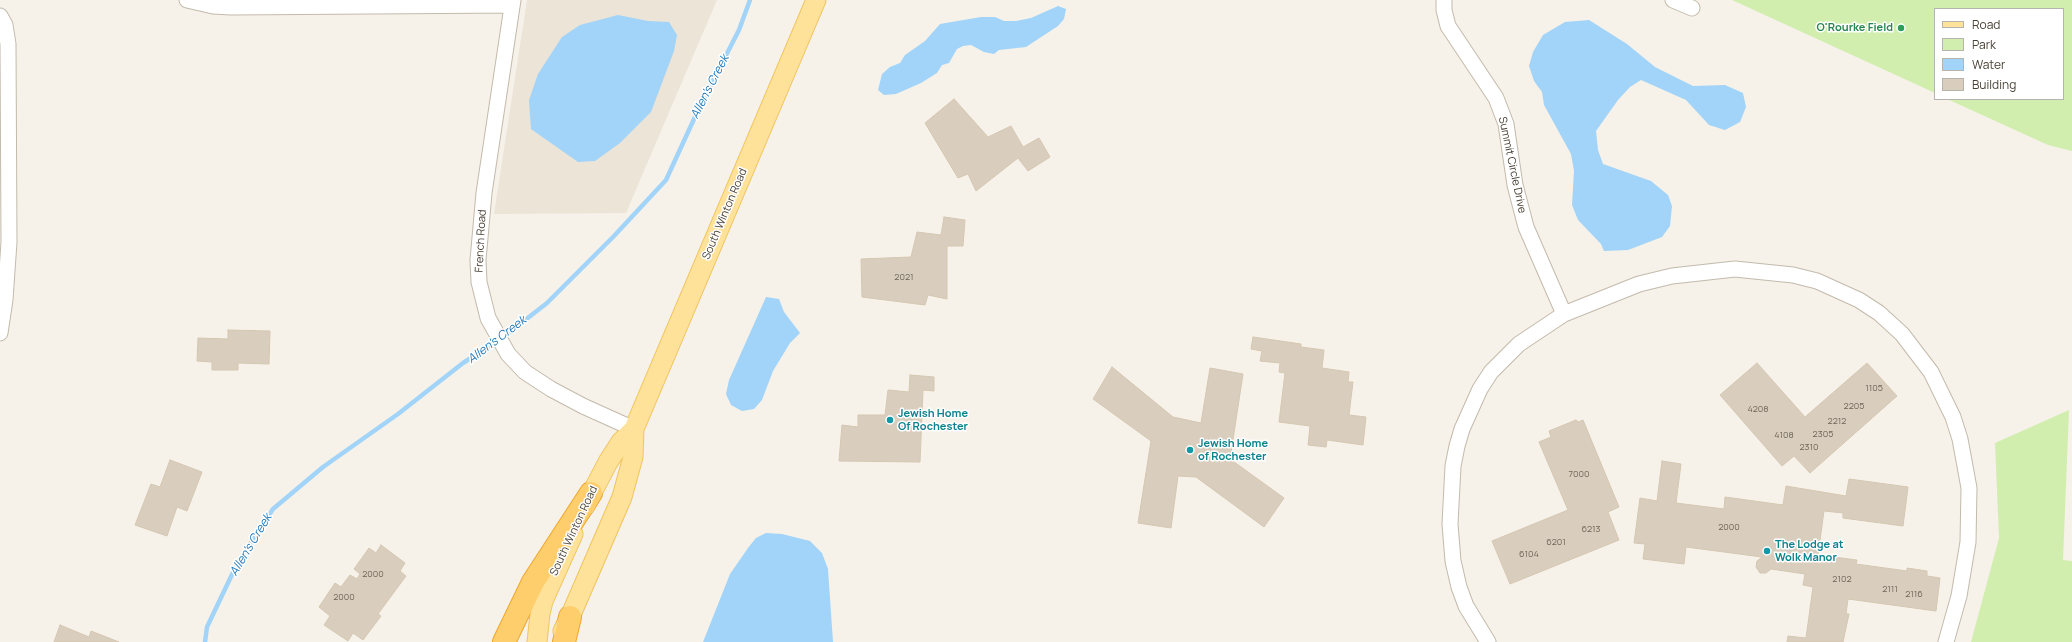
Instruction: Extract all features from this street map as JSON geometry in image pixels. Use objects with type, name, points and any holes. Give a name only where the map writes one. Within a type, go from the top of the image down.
[{"type":"highway","points":[[504,642],[534,582],[591,494]]},
{"type":"highway","points":[[564,642],[570,617]]},
{"type":"main road","name":"South Winton Road","points":[[537,642],[540,614],[546,592],[591,494],[616,450],[634,429],[816,0]]},
{"type":"main road","name":"South Winton Road","points":[[555,642],[570,617],[625,487],[634,453],[634,429]]},
{"type":"street","points":[[187,0],[213,6],[231,7],[512,2]]},
{"type":"street","name":"Summit Circle Drive","points":[[1444,0],[1444,10],[1448,26],[1496,98],[1506,124],[1515,185],[1526,227],[1564,314]]},
{"type":"street","points":[[1673,0],[1692,8]]},
{"type":"street","name":"French Road","points":[[512,2],[484,193],[478,260],[482,294],[488,318],[508,354],[525,372],[582,406],[634,429]]},
{"type":"street","points":[[0,16],[5,25],[8,44],[9,242],[5,300],[0,333]]},
{"type":"street","points":[[1488,642],[1466,606],[1453,561],[1450,524],[1453,466],[1457,446],[1470,408],[1491,372],[1519,344],[1564,314],[1639,284],[1672,276],[1735,269],[1785,274],[1817,281],[1859,300],[1879,313],[1902,334],[1931,372],[1953,417],[1965,461],[1969,488],[1968,542],[1959,596],[1946,642]]},
{"type":"shaded area","points":[[527,0],[717,0],[626,213],[494,214]]},
{"type":"green space","points":[[1732,0],[2072,0],[2072,151],[2048,145],[1949,100],[2064,100],[2064,8],[1934,8],[1934,93]]},
{"type":"green space","points":[[2069,410],[2063,560],[2072,561],[2072,642],[1971,642],[1999,538],[1995,443]]},
{"type":"water","points":[[1058,6],[1066,9],[1064,19],[1058,26],[1026,47],[999,50],[994,54],[984,52],[971,45],[963,46],[957,49],[949,63],[942,65],[937,73],[921,83],[896,94],[884,95],[878,90],[882,74],[890,67],[900,63],[905,55],[925,41],[940,24],[981,17],[995,17],[1004,21],[1016,21],[1031,18]]},
{"type":"water","points":[[618,15],[648,21],[669,22],[677,35],[674,51],[651,112],[620,143],[595,161],[578,162],[531,129],[529,100],[538,74],[562,37],[580,25]]},
{"type":"water","points":[[1589,20],[1627,44],[1655,67],[1693,86],[1725,85],[1743,93],[1746,107],[1740,122],[1725,130],[1709,125],[1686,100],[1641,80],[1630,87],[1618,100],[1596,131],[1598,150],[1603,164],[1651,181],[1668,195],[1672,206],[1670,226],[1662,237],[1628,250],[1604,251],[1601,244],[1578,220],[1572,205],[1574,171],[1571,154],[1544,105],[1542,92],[1534,81],[1529,66],[1533,52],[1543,35],[1565,22]]},
{"type":"water","points":[[766,297],[779,299],[784,312],[800,333],[790,343],[773,371],[762,400],[754,409],[742,411],[731,405],[726,394],[729,380]]},
{"type":"water","points":[[766,533],[782,534],[810,541],[822,553],[828,569],[833,642],[703,642],[730,574],[756,538]]},
{"type":"building","points":[[954,99],[988,137],[1011,126],[1023,147],[1039,138],[1050,157],[1028,171],[1018,158],[976,191],[968,174],[958,178],[925,123]]},
{"type":"building","points":[[944,217],[965,220],[963,246],[947,246],[947,299],[928,295],[925,305],[862,297],[861,259],[911,257],[917,232],[941,235]]},
{"type":"building","points":[[228,330],[270,331],[269,364],[238,363],[238,370],[212,370],[212,362],[197,361],[198,338],[228,339]]},
{"type":"building","points":[[1253,337],[1301,344],[1301,347],[1324,350],[1322,368],[1349,372],[1348,382],[1353,382],[1349,415],[1366,417],[1363,445],[1327,440],[1326,447],[1308,445],[1310,426],[1279,422],[1285,373],[1279,372],[1280,363],[1260,361],[1262,351],[1251,349]]},
{"type":"building","points":[[1757,363],[1805,417],[1867,363],[1897,396],[1810,473],[1794,456],[1782,466],[1720,395]]},
{"type":"building","name":"Jewish Home of Rochester","points":[[1112,367],[1173,417],[1201,423],[1210,368],[1243,374],[1230,459],[1284,498],[1264,527],[1196,477],[1178,476],[1171,528],[1138,523],[1151,441],[1093,399]]},
{"type":"building","name":"Jewish Home Of Rochester","points":[[910,375],[934,377],[934,391],[923,390],[920,462],[839,461],[842,425],[858,427],[858,415],[885,415],[888,390],[909,392]]},
{"type":"building","points":[[1576,420],[1578,422],[1583,420],[1619,507],[1608,512],[1619,540],[1510,584],[1492,541],[1568,510],[1539,442],[1551,437],[1549,431]]},
{"type":"building","points":[[170,460],[202,472],[187,511],[177,507],[167,536],[135,525],[151,484],[160,487]]},
{"type":"building","name":"The Lodge at Wolk Manor","points":[[1662,461],[1681,464],[1676,503],[1724,509],[1725,497],[1783,505],[1786,486],[1846,496],[1849,479],[1908,487],[1903,526],[1843,518],[1843,513],[1824,511],[1818,555],[1857,560],[1856,564],[1907,571],[1907,568],[1927,571],[1927,576],[1940,578],[1936,611],[1848,599],[1846,614],[1849,614],[1843,642],[1787,642],[1788,636],[1806,638],[1813,587],[1803,585],[1805,574],[1771,569],[1766,573],[1760,573],[1756,567],[1757,561],[1762,557],[1686,547],[1684,564],[1643,559],[1645,544],[1634,543],[1640,498],[1657,501]]},
{"type":"building","points":[[381,545],[405,563],[400,571],[406,576],[378,614],[381,616],[363,640],[353,633],[348,641],[324,625],[330,616],[319,607],[335,583],[341,587],[350,575],[357,579],[360,574],[354,569],[369,548],[376,553]]},
{"type":"building","points":[[60,625],[89,637],[91,631],[119,642],[54,642]]},
{"type":"waterway","name":"Allen's Creek","points":[[205,642],[207,627],[237,564],[273,509],[323,467],[398,414],[463,363],[506,335],[547,303],[614,236],[666,180],[700,106],[739,30],[750,0]]},
{"type":"place","name":"O'Rourke Field","points":[[1901,28]]},
{"type":"place","name":"Jewish Home Of Rochester","points":[[890,420]]},
{"type":"place","name":"Jewish Home of Rochester","points":[[1190,450]]},
{"type":"place","name":"The Lodge at Wolk Manor","points":[[1767,551]]}]
